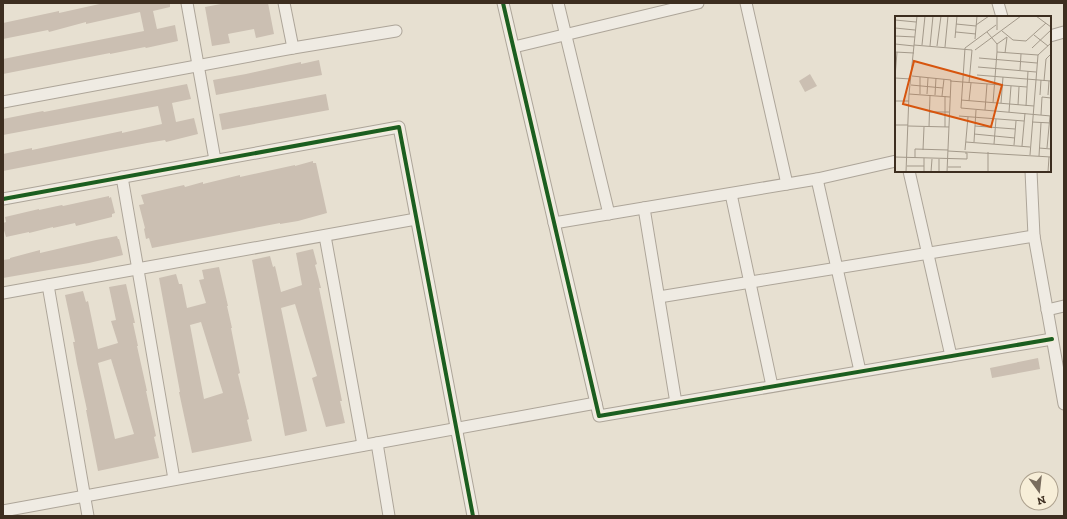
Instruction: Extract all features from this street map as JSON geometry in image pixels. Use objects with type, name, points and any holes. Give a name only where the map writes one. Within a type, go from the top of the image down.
[{"type":"street","points":[[188,3],[215,160]]},
{"type":"street","points":[[284,3],[293,48]]},
{"type":"street","points":[[504,3],[599,416],[1052,339]]},
{"type":"street","points":[[558,3],[609,214]]},
{"type":"street","points":[[514,47],[698,3]]},
{"type":"street","points":[[746,3],[787,184]]},
{"type":"street","points":[[998,3],[1002,16]]},
{"type":"street","points":[[3,102],[293,48],[396,31]]},
{"type":"street","points":[[1051,36],[1064,32]]},
{"type":"street","points":[[3,199],[399,127],[473,516]]},
{"type":"street","points":[[554,223],[817,180],[895,161]]},
{"type":"street","points":[[908,172],[951,356]]},
{"type":"street","points":[[1031,172],[1034,236],[1064,404]]},
{"type":"street","points":[[122,177],[174,480]]},
{"type":"street","points":[[817,180],[860,371]]},
{"type":"street","points":[[731,194],[772,386]]},
{"type":"street","points":[[644,208],[676,403]]},
{"type":"street","points":[[3,293],[416,219]]},
{"type":"street","points":[[324,236],[363,445]]},
{"type":"street","points":[[659,297],[1034,236]]},
{"type":"street","points":[[48,285],[88,516]]},
{"type":"street","points":[[1047,310],[1064,306]]},
{"type":"street","points":[[3,511],[596,403]]},
{"type":"street","points":[[376,443],[389,516]]},
{"type":"building","points":[[104,3],[170,3],[170,7],[153,11],[157,29],[175,25],[178,41],[3,74],[3,59],[144,31],[140,12],[86,24],[86,22],[49,32],[48,30],[3,39],[3,23]]},
{"type":"building","points":[[226,3],[268,3],[274,34],[256,38],[254,29],[233,33],[228,34],[230,43],[212,46],[205,7]]},
{"type":"building","points":[[319,60],[322,75],[216,95],[213,80],[301,62],[301,64]]},
{"type":"building","points":[[810,74],[817,86],[805,92],[799,81]]},
{"type":"building","points":[[187,84],[191,99],[172,103],[176,122],[194,118],[198,134],[166,142],[165,140],[147,143],[3,171],[3,154],[32,148],[32,150],[162,124],[158,106],[3,135],[3,119]]},
{"type":"building","points":[[326,94],[329,110],[222,130],[219,114]]},
{"type":"building","points":[[313,161],[313,163],[316,163],[327,213],[298,221],[280,223],[152,248],[149,238],[146,239],[145,228],[139,205],[144,204],[141,195],[184,185],[185,187],[240,175],[240,177]]},
{"type":"building","points":[[109,196],[109,198],[111,197],[115,213],[112,214],[112,217],[76,226],[75,223],[6,237],[3,227],[3,223],[6,222],[5,217]]},
{"type":"building","points":[[117,236],[123,255],[89,263],[3,278],[3,260],[40,250],[40,253]]},
{"type":"building","points":[[313,249],[317,264],[315,265],[321,288],[319,288],[342,401],[340,401],[345,423],[326,427],[312,378],[317,376],[295,304],[281,308],[307,431],[285,436],[252,260],[270,256],[273,267],[275,266],[281,292],[302,285],[296,253]]},
{"type":"building","points":[[219,267],[228,306],[240,373],[238,374],[249,419],[247,420],[252,441],[192,453],[179,392],[159,278],[176,274],[179,284],[182,284],[187,308],[206,303],[199,280],[204,279],[202,270]],"holes":[[[201,322],[223,393],[204,399],[190,325]]]},
{"type":"building","points":[[126,284],[135,323],[133,323],[137,346],[156,436],[154,437],[159,458],[98,471],[65,295],[83,291],[86,302],[88,301],[98,349],[118,343],[111,321],[116,320],[109,287]],"holes":[[[111,359],[134,434],[115,439],[98,363]]]},
{"type":"building","points":[[1038,358],[1040,369],[992,378],[990,368]]},
{"type":"cycle path","points":[[503,3],[599,416],[1052,339]]},
{"type":"cycle path","points":[[3,199],[399,127],[473,516]]}]
